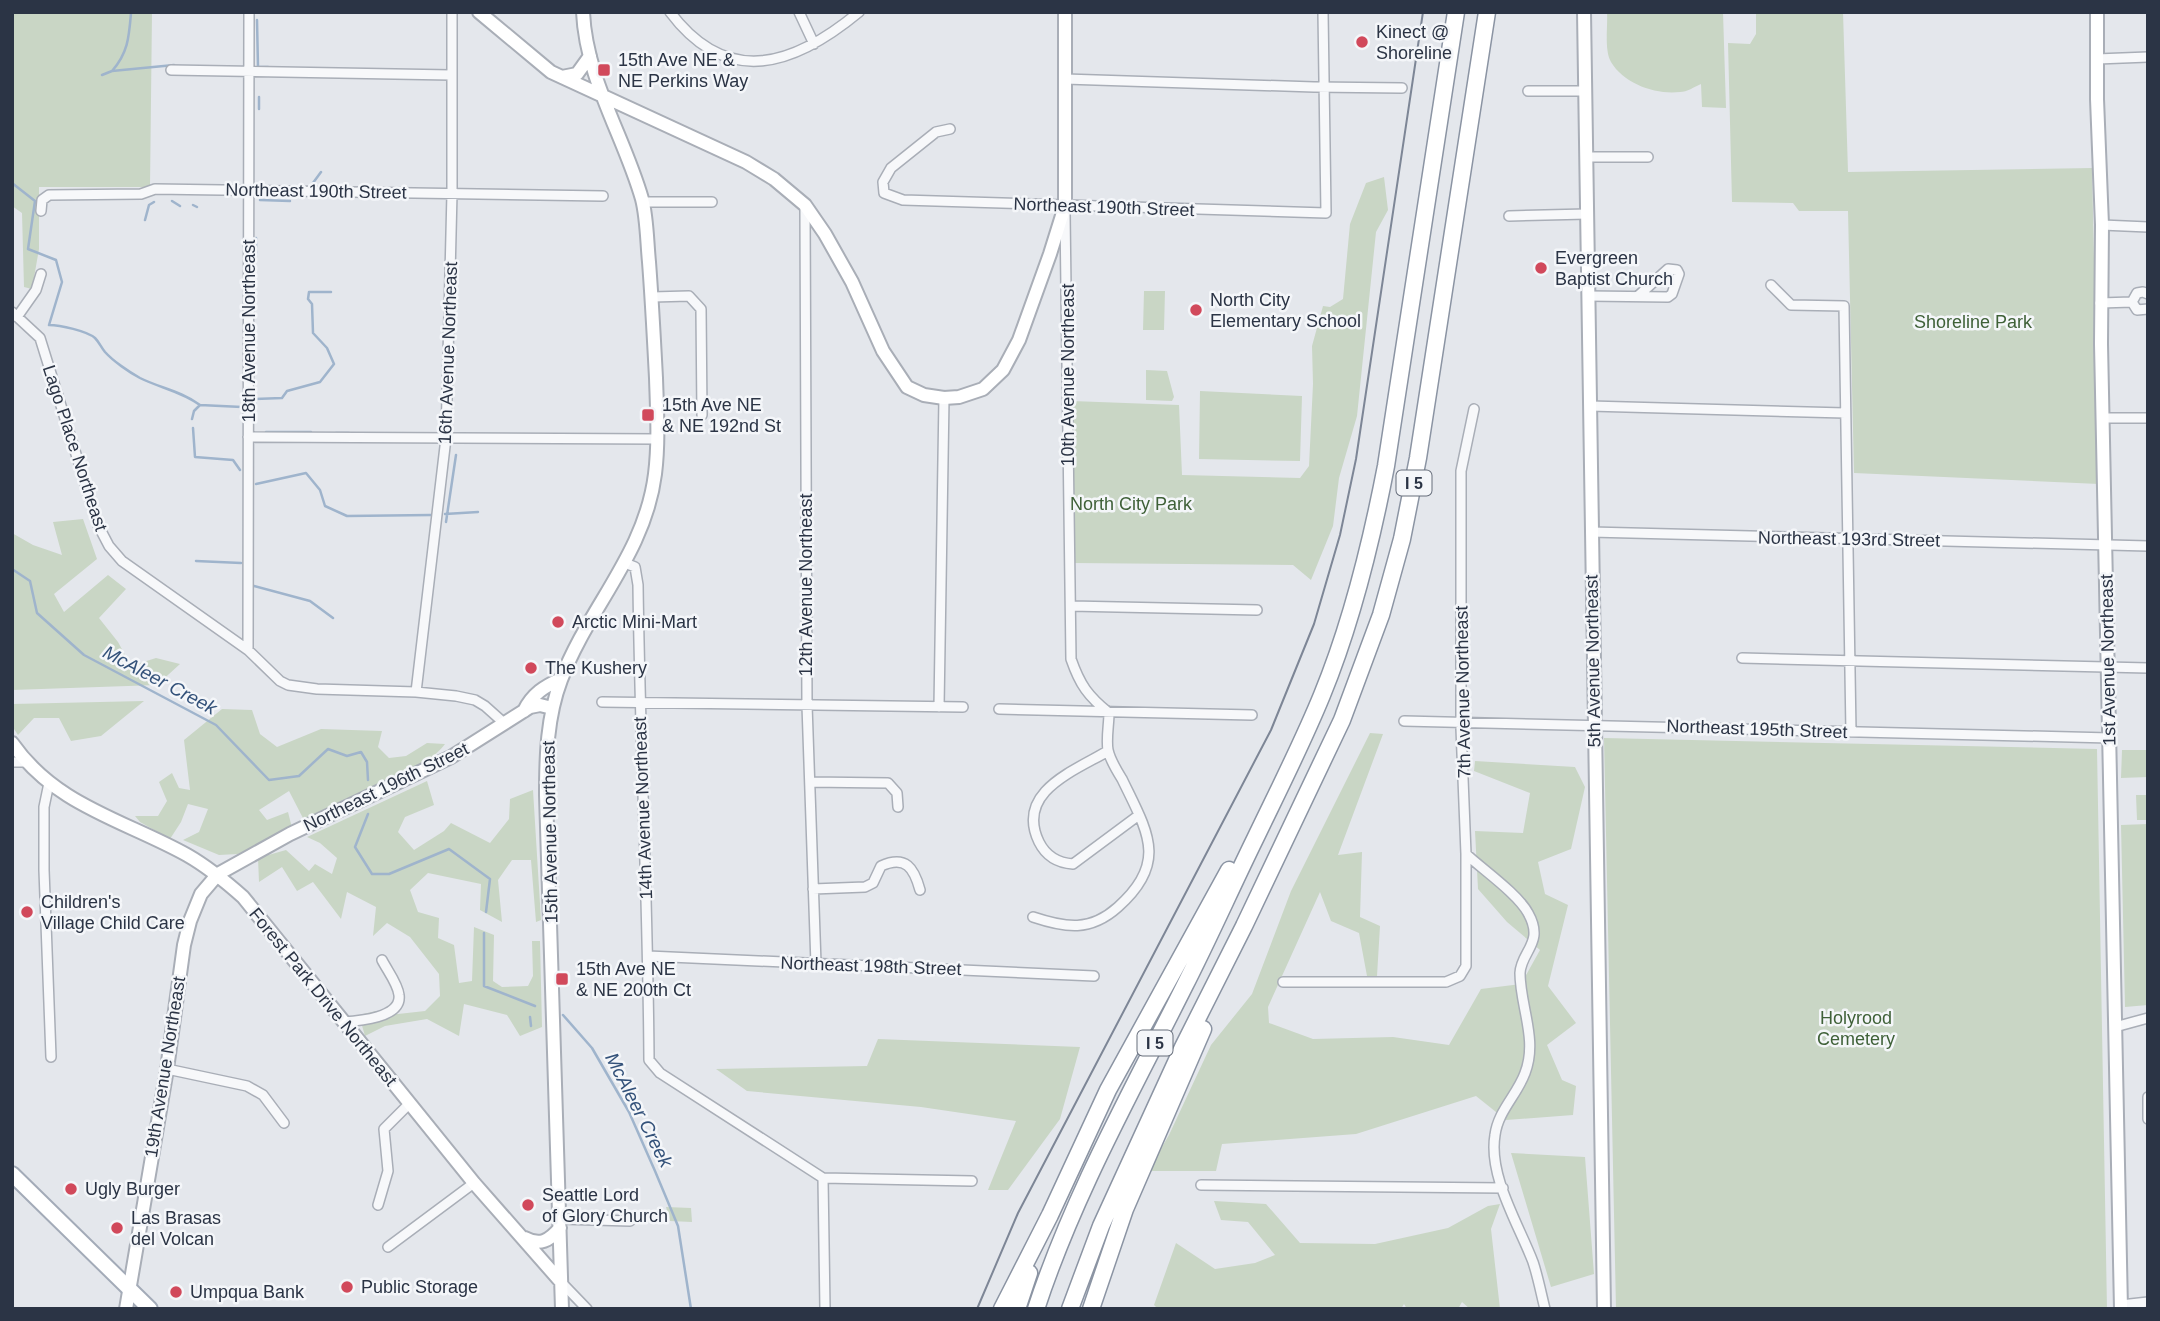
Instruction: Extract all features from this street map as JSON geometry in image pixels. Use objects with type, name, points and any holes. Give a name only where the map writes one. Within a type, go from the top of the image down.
[{"type":"highway","name":"I 5","points":[[1036,1309],[1068,1221],[1087,1179],[1283,781],[1322,694],[1356,596],[1379,506],[1456,12]]},
{"type":"highway","name":"I 5","points":[[1070,1309],[1085,1265],[1183,1047],[1244,926],[1355,688],[1381,615],[1395,568],[1418,458],[1487,12]]},
{"type":"highway","points":[[1002,1309],[1050,1215],[1108,1090],[1227,874],[1283,781]]},
{"type":"highway","points":[[1091,1309],[1125,1209],[1218,996],[1244,926]]},
{"type":"highway","points":[[1017,1309],[1050,1215]]},
{"type":"main road","points":[[12,1174],[150,1309]]},
{"type":"street","name":"18th Avenue Northeast","points":[[248,650],[249,12]]},
{"type":"street","name":"16th Avenue Northeast","points":[[416,692],[446,438],[452,193],[452,12]]},
{"type":"street","points":[[479,12],[551,72],[747,162],[774,179],[805,205],[852,282],[883,351],[906,387],[924,395],[959,397],[983,389],[1003,370],[1011,359],[1043,276],[1065,206]]},
{"type":"street","name":"15th Avenue Northeast","points":[[562,1309],[546,760],[552,708],[561,679],[580,638],[625,563],[647,511],[655,475],[658,439],[652,297],[643,202],[628,158],[601,96],[584,29],[583,12]]},
{"type":"street","points":[[670,12],[698,42],[729,58],[770,61],[788,57],[814,44],[859,12]]},
{"type":"street","points":[[799,12],[814,44]]},
{"type":"street","name":"10th Avenue Northeast","points":[[1065,12],[1071,659],[1079,682],[1092,699],[1109,713]]},
{"type":"street","points":[[1323,12],[1325,87]]},
{"type":"street","name":"5th Avenue Northeast","points":[[1584,12],[1604,1309]]},
{"type":"street","name":"1st Avenue Northeast","points":[[2097,12],[2102,225],[2100,303],[2121,1307]]},
{"type":"street","points":[[562,77],[573,76],[582,70],[590,56]]},
{"type":"street","points":[[2097,59],[2148,57]]},
{"type":"street","points":[[171,71],[193,69],[451,75]]},
{"type":"street","points":[[1065,79],[1402,88]]},
{"type":"street","name":"Northeast 190th Street","points":[[950,130],[936,132],[891,168],[883,182],[884,193],[903,200],[1326,213],[1325,87]]},
{"type":"street","points":[[1528,91],[1585,91]]},
{"type":"street","points":[[1586,156],[1648,157]]},
{"type":"street","name":"Northeast 190th Street","points":[[41,211],[42,200],[49,195],[141,194],[155,189],[603,196]]},
{"type":"street","points":[[643,202],[712,202]]},
{"type":"street","name":"12th Avenue Northeast","points":[[805,205],[807,705],[816,964]]},
{"type":"street","points":[[1508,216],[1587,214]]},
{"type":"street","points":[[2102,225],[2148,226]]},
{"type":"street","points":[[15,315],[36,290],[41,274]]},
{"type":"street","points":[[1771,285],[1791,305],[1844,306],[1851,732]]},
{"type":"street","points":[[2132,302],[2137,293],[2148,294]]},
{"type":"street","points":[[652,297],[689,296],[701,309],[702,415]]},
{"type":"street","points":[[1588,296],[1638,296]]},
{"type":"street","points":[[2100,303],[2132,302]]},
{"type":"street","points":[[2132,302],[2137,310],[2148,309]]},
{"type":"street","name":"Lago Place Northeast","points":[[15,315],[40,338],[98,525],[108,546],[122,561],[248,650]]},
{"type":"street","points":[[939,707],[944,398]]},
{"type":"street","points":[[1590,406],[1846,413]]},
{"type":"street","name":"7th Avenue Northeast","points":[[1283,982],[1446,982],[1460,976],[1466,966],[1466,854],[1461,722],[1461,471],[1474,409]]},
{"type":"street","points":[[2103,418],[2148,418]]},
{"type":"street","points":[[248,437],[658,439]]},
{"type":"street","name":"Northeast 193rd Street","points":[[1591,532],[2148,546]]},
{"type":"street","name":"14th Avenue Northeast","points":[[625,563],[635,567],[638,585],[649,1060],[660,1073],[823,1178]]},
{"type":"street","points":[[1071,606],[1257,610]]},
{"type":"street","points":[[248,650],[280,681],[297,687],[416,692],[475,700],[490,709],[504,723]]},
{"type":"street","points":[[1742,658],[2148,668]]},
{"type":"street","points":[[524,711],[530,698],[561,679]]},
{"type":"street","points":[[602,702],[963,707]]},
{"type":"street","name":"Northeast 196th Street","points":[[218,874],[290,834],[434,766],[524,711],[537,705],[552,708]]},
{"type":"street","points":[[999,709],[1252,715]]},
{"type":"street","points":[[1033,917],[1073,927],[1088,924],[1109,915],[1128,899],[1145,875],[1150,845],[1139,815],[1108,751],[1109,713]]},
{"type":"street","name":"Northeast 195th Street","points":[[1404,721],[2110,738]]},
{"type":"street","name":"Forest Park Drive Northeast","points":[[12,743],[26,762],[49,783],[84,806],[186,855],[218,874],[243,897],[474,1183],[587,1309]]},
{"type":"street","points":[[1108,751],[1054,783],[1040,798],[1032,820],[1043,849],[1053,859],[1064,864],[1073,864],[1139,815]]},
{"type":"street","points":[[12,762],[26,762]]},
{"type":"street","points":[[810,782],[888,783],[897,793],[898,807]]},
{"type":"street","points":[[49,783],[44,807],[44,870],[51,1057]]},
{"type":"street","points":[[1466,854],[1527,911],[1534,928],[1532,946],[1520,970],[1530,1041],[1525,1072],[1506,1105],[1494,1136],[1496,1166],[1533,1264],[1545,1309]]},
{"type":"street","points":[[813,889],[865,887],[873,883],[881,866],[890,862],[909,866],[915,872],[920,890]]},
{"type":"street","name":"19th Avenue Northeast","points":[[125,1309],[167,1069],[184,945],[201,894],[218,874]]},
{"type":"street","name":"Northeast 198th Street","points":[[648,956],[1094,976]]},
{"type":"street","points":[[344,1022],[380,1017],[393,1009],[399,1000],[400,993],[382,960]]},
{"type":"street","points":[[2115,1027],[2148,1018]]},
{"type":"street","points":[[167,1069],[247,1086],[263,1095],[284,1123]]},
{"type":"street","points":[[2148,1097],[2148,1119]]},
{"type":"street","points":[[379,1205],[388,1171],[384,1129],[410,1103]]},
{"type":"street","points":[[825,1309],[823,1178],[972,1181]]},
{"type":"street","points":[[388,1247],[474,1183]]},
{"type":"street","points":[[1201,1185],[1503,1188]]},
{"type":"street","points":[[520,1235],[535,1243],[544,1242],[551,1238],[560,1223],[630,1221]]},
{"type":"street","points":[[2121,1307],[2148,1302]]},
{"type":"green space","points":[[12,12],[152,12],[150,187],[39,187],[39,249],[32,289],[24,287],[22,213],[12,206]]},
{"type":"green space","points":[[1607,12],[1723,12],[1726,108],[1702,107],[1701,84],[1683,92],[1661,92],[1641,86],[1624,76],[1609,57]]},
{"type":"green space","name":"Shoreline Park","points":[[1756,12],[1843,12],[1848,172],[2092,168],[2099,484],[1854,473],[1848,211],[1799,211],[1793,203],[1732,202],[1728,43],[1750,44],[1756,34]]},
{"type":"green space","name":"North City Park","points":[[1384,177],[1388,210],[1376,232],[1357,416],[1339,478],[1333,526],[1311,580],[1293,565],[1073,563],[1072,401],[1179,405],[1182,475],[1300,478],[1309,466],[1312,346],[1323,306],[1330,307],[1343,299],[1350,224],[1366,183]]},
{"type":"green space","points":[[1144,291],[1165,291],[1164,330],[1143,330]]},
{"type":"green space","points":[[1146,370],[1167,371],[1174,397],[1172,401],[1146,400]]},
{"type":"green space","points":[[1200,391],[1302,396],[1300,461],[1199,459]]},
{"type":"green space","points":[[83,519],[97,559],[54,594],[64,612],[108,575],[126,589],[99,618],[118,642],[131,666],[156,658],[180,664],[157,685],[12,690],[12,533],[33,545],[62,555],[53,522]]},
{"type":"green space","points":[[144,701],[101,736],[71,741],[59,718],[34,718],[18,735],[12,726],[12,704]]},
{"type":"green space","points":[[222,709],[252,710],[260,734],[277,747],[321,729],[382,731],[378,747],[389,758],[406,756],[427,743],[445,744],[434,755],[401,777],[305,822],[289,791],[259,810],[267,820],[288,812],[292,828],[238,854],[219,855],[183,840],[199,832],[208,809],[188,804],[170,839],[140,822],[135,816],[158,816],[167,801],[159,782],[172,773],[179,788],[190,790],[184,740]]},
{"type":"green space","points":[[1370,733],[1383,734],[1338,855],[1362,852],[1360,917],[1380,926],[1377,976],[1367,976],[1359,933],[1331,921],[1320,892],[1268,1007],[1269,1023],[1313,1039],[1393,1037],[1449,1045],[1481,989],[1521,984],[1540,950],[1507,922],[1478,889],[1475,831],[1523,833],[1530,793],[1474,771],[1475,761],[1575,767],[1585,787],[1571,849],[1538,862],[1545,894],[1568,905],[1548,986],[1576,1023],[1547,1045],[1562,1080],[1576,1086],[1573,1115],[1506,1120],[1476,1096],[1356,1134],[1222,1144],[1216,1171],[1148,1171],[1169,1135],[1211,1045],[1252,994],[1291,891]]},
{"type":"green space","name":"Holyrood Cemetery","points":[[1604,738],[2097,749],[2107,1309],[1616,1309]]},
{"type":"green space","points":[[2122,750],[2148,750],[2148,777],[2121,778]]},
{"type":"green space","points":[[427,781],[434,805],[405,817],[398,832],[414,850],[444,831],[451,823],[490,843],[509,819],[510,799],[533,790],[541,920],[536,922],[531,860],[512,860],[498,880],[502,922],[480,910],[481,884],[428,873],[410,890],[418,912],[439,918],[438,938],[454,945],[459,983],[472,981],[474,927],[494,935],[493,981],[502,987],[528,986],[533,976],[532,941],[540,941],[542,1027],[520,1036],[507,1015],[464,1004],[459,1036],[427,1019],[385,1026],[365,1036],[359,1015],[376,1011],[398,1014],[425,1011],[440,996],[439,974],[410,937],[387,923],[373,936],[376,907],[347,892],[341,919],[313,882],[297,891],[282,867],[259,882],[258,858],[286,850],[309,871],[315,864],[332,874],[337,858],[320,843],[307,837]]},
{"type":"green space","points":[[2136,795],[2148,795],[2148,820],[2137,820]]},
{"type":"green space","points":[[2148,824],[2148,1005],[2125,1007],[2121,825]]},
{"type":"green space","points":[[878,1039],[1080,1047],[1060,1119],[1008,1190],[988,1190],[1016,1121],[921,1107],[747,1091],[716,1069],[867,1066]]},
{"type":"green space","points":[[1511,1153],[1585,1157],[1594,1274],[1551,1287]]},
{"type":"green space","points":[[1214,1201],[1266,1204],[1300,1243],[1375,1244],[1448,1228],[1488,1206],[1500,1204],[1491,1229],[1500,1309],[1470,1309],[1462,1302],[1458,1309],[1407,1309],[1404,1304],[1401,1309],[1158,1309],[1154,1305],[1176,1243],[1215,1269],[1255,1263],[1275,1255],[1248,1222],[1221,1220]]},
{"type":"green space","points":[[666,1207],[691,1208],[692,1222],[670,1221]]},
{"type":"waterway","points":[[112,71],[127,44],[131,13]]},
{"type":"waterway","points":[[257,20],[258,67],[268,67]]},
{"type":"waterway","points":[[102,75],[112,71],[174,65]]},
{"type":"waterway","points":[[259,97],[259,109]]},
{"type":"waterway","points":[[310,187],[321,172]]},
{"type":"waterway","points":[[12,183],[35,201],[28,249],[56,260],[62,282],[49,325],[91,335],[108,355],[131,373],[193,400],[200,405],[194,411],[192,419]]},
{"type":"waterway","points":[[260,200],[290,201]]},
{"type":"waterway","points":[[172,201],[180,206]]},
{"type":"waterway","points":[[145,220],[149,205],[154,202]]},
{"type":"waterway","points":[[193,205],[197,207]]},
{"type":"waterway","points":[[256,238],[256,256]]},
{"type":"waterway","points":[[255,407],[255,399],[282,398],[287,391],[320,382],[334,364],[327,348],[313,333],[312,304],[308,299],[309,292],[331,292]]},
{"type":"waterway","points":[[200,405],[242,407]]},
{"type":"waterway","points":[[193,428],[195,457],[233,460],[240,470]]},
{"type":"waterway","points":[[266,432],[311,432]]},
{"type":"waterway","points":[[336,433],[349,433]]},
{"type":"waterway","points":[[446,522],[456,455]]},
{"type":"waterway","points":[[256,484],[306,473],[320,490],[325,506],[347,516],[431,515]]},
{"type":"waterway","points":[[445,514],[478,512]]},
{"type":"waterway","points":[[196,561],[241,563]]},
{"type":"waterway","name":"McAleer Creek","points":[[12,569],[30,581],[37,613],[84,655],[216,725],[269,780],[299,776],[328,749],[347,756],[361,752],[367,762],[368,780]]},
{"type":"waterway","points":[[254,586],[310,601],[333,618]]},
{"type":"waterway","name":"McAleer Creek","points":[[368,814],[355,847],[372,874],[389,874],[449,849],[490,879],[486,912]]},
{"type":"waterway","name":"McAleer Creek","points":[[484,933],[484,986],[535,1006]]},
{"type":"waterway","name":"McAleer Creek","points":[[563,1015],[592,1048],[629,1112],[655,1171],[678,1226],[691,1309]]},
{"type":"waterway","points":[[530,1017],[531,1026]]},
{"type":"tram line","points":[[977,1309],[1018,1213],[1271,730],[1314,624],[1340,535],[1356,459],[1423,12]]},
{"type":"place","name":"Kinect @ Shoreline","points":[[1362,42]]},
{"type":"place","name":"15th Ave NE & NE Perkins Way","points":[[604,70]]},
{"type":"place","name":"Evergreen Baptist Church","points":[[1541,268]]},
{"type":"place","name":"North City Elementary School","points":[[1196,310]]},
{"type":"place","name":"15th Ave NE & NE 192nd St","points":[[648,415]]},
{"type":"place","name":"Arctic Mini-Mart","points":[[558,622]]},
{"type":"place","name":"The Kushery","points":[[531,668]]},
{"type":"place","name":"Children's Village Child Care","points":[[27,912]]},
{"type":"place","name":"15th Ave NE & NE 200th Ct","points":[[562,979]]},
{"type":"place","name":"Ugly Burger","points":[[71,1189]]},
{"type":"place","name":"Seattle Lord of Glory Church","points":[[528,1205]]},
{"type":"place","name":"Las Brasas del Volcan","points":[[117,1228]]},
{"type":"place","name":"Public Storage","points":[[347,1287]]},
{"type":"place","name":"Umpqua Bank","points":[[176,1292]]}]
